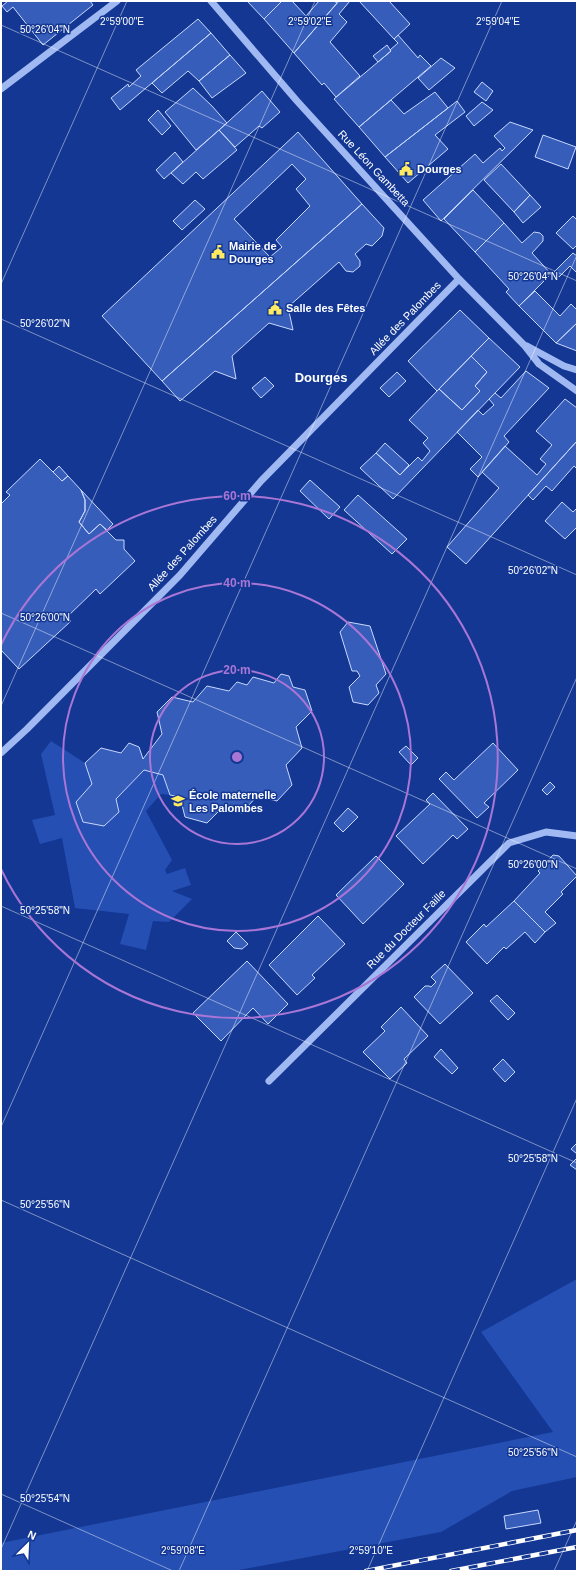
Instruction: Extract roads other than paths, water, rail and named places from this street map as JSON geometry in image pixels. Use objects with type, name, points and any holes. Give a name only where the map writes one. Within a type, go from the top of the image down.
[{"type":"street","points":[[1,89],[117,1]]},
{"type":"street","name":"Rue Léon Gambetta","points":[[211,1],[297,101],[459,279],[525,346],[539,364],[577,391]]},
{"type":"street","name":"Allée des Palombes","points":[[1,753],[27,729],[180,575],[261,481],[459,279]]},
{"type":"street","name":"Rue Léon Gambetta","points":[[525,346],[564,366],[577,370]]},
{"type":"street","name":"Rue du Docteur Faille","points":[[269,1081],[509,843],[546,832],[577,836]]},
{"type":"railway","points":[[366,1571],[577,1530]]},
{"type":"railway","points":[[451,1571],[577,1547]]},
{"type":"place","name":"Dourges","points":[[406,169]]},
{"type":"place","name":"Mairie de Dourges","points":[[218,252]]},
{"type":"place","name":"Salle des Fêtes","points":[[275,308]]},
{"type":"place","name":"École maternelle Les Palombes","points":[[178,801]]},
{"type":"district","name":"Dourges","points":[[321,377]]}]
